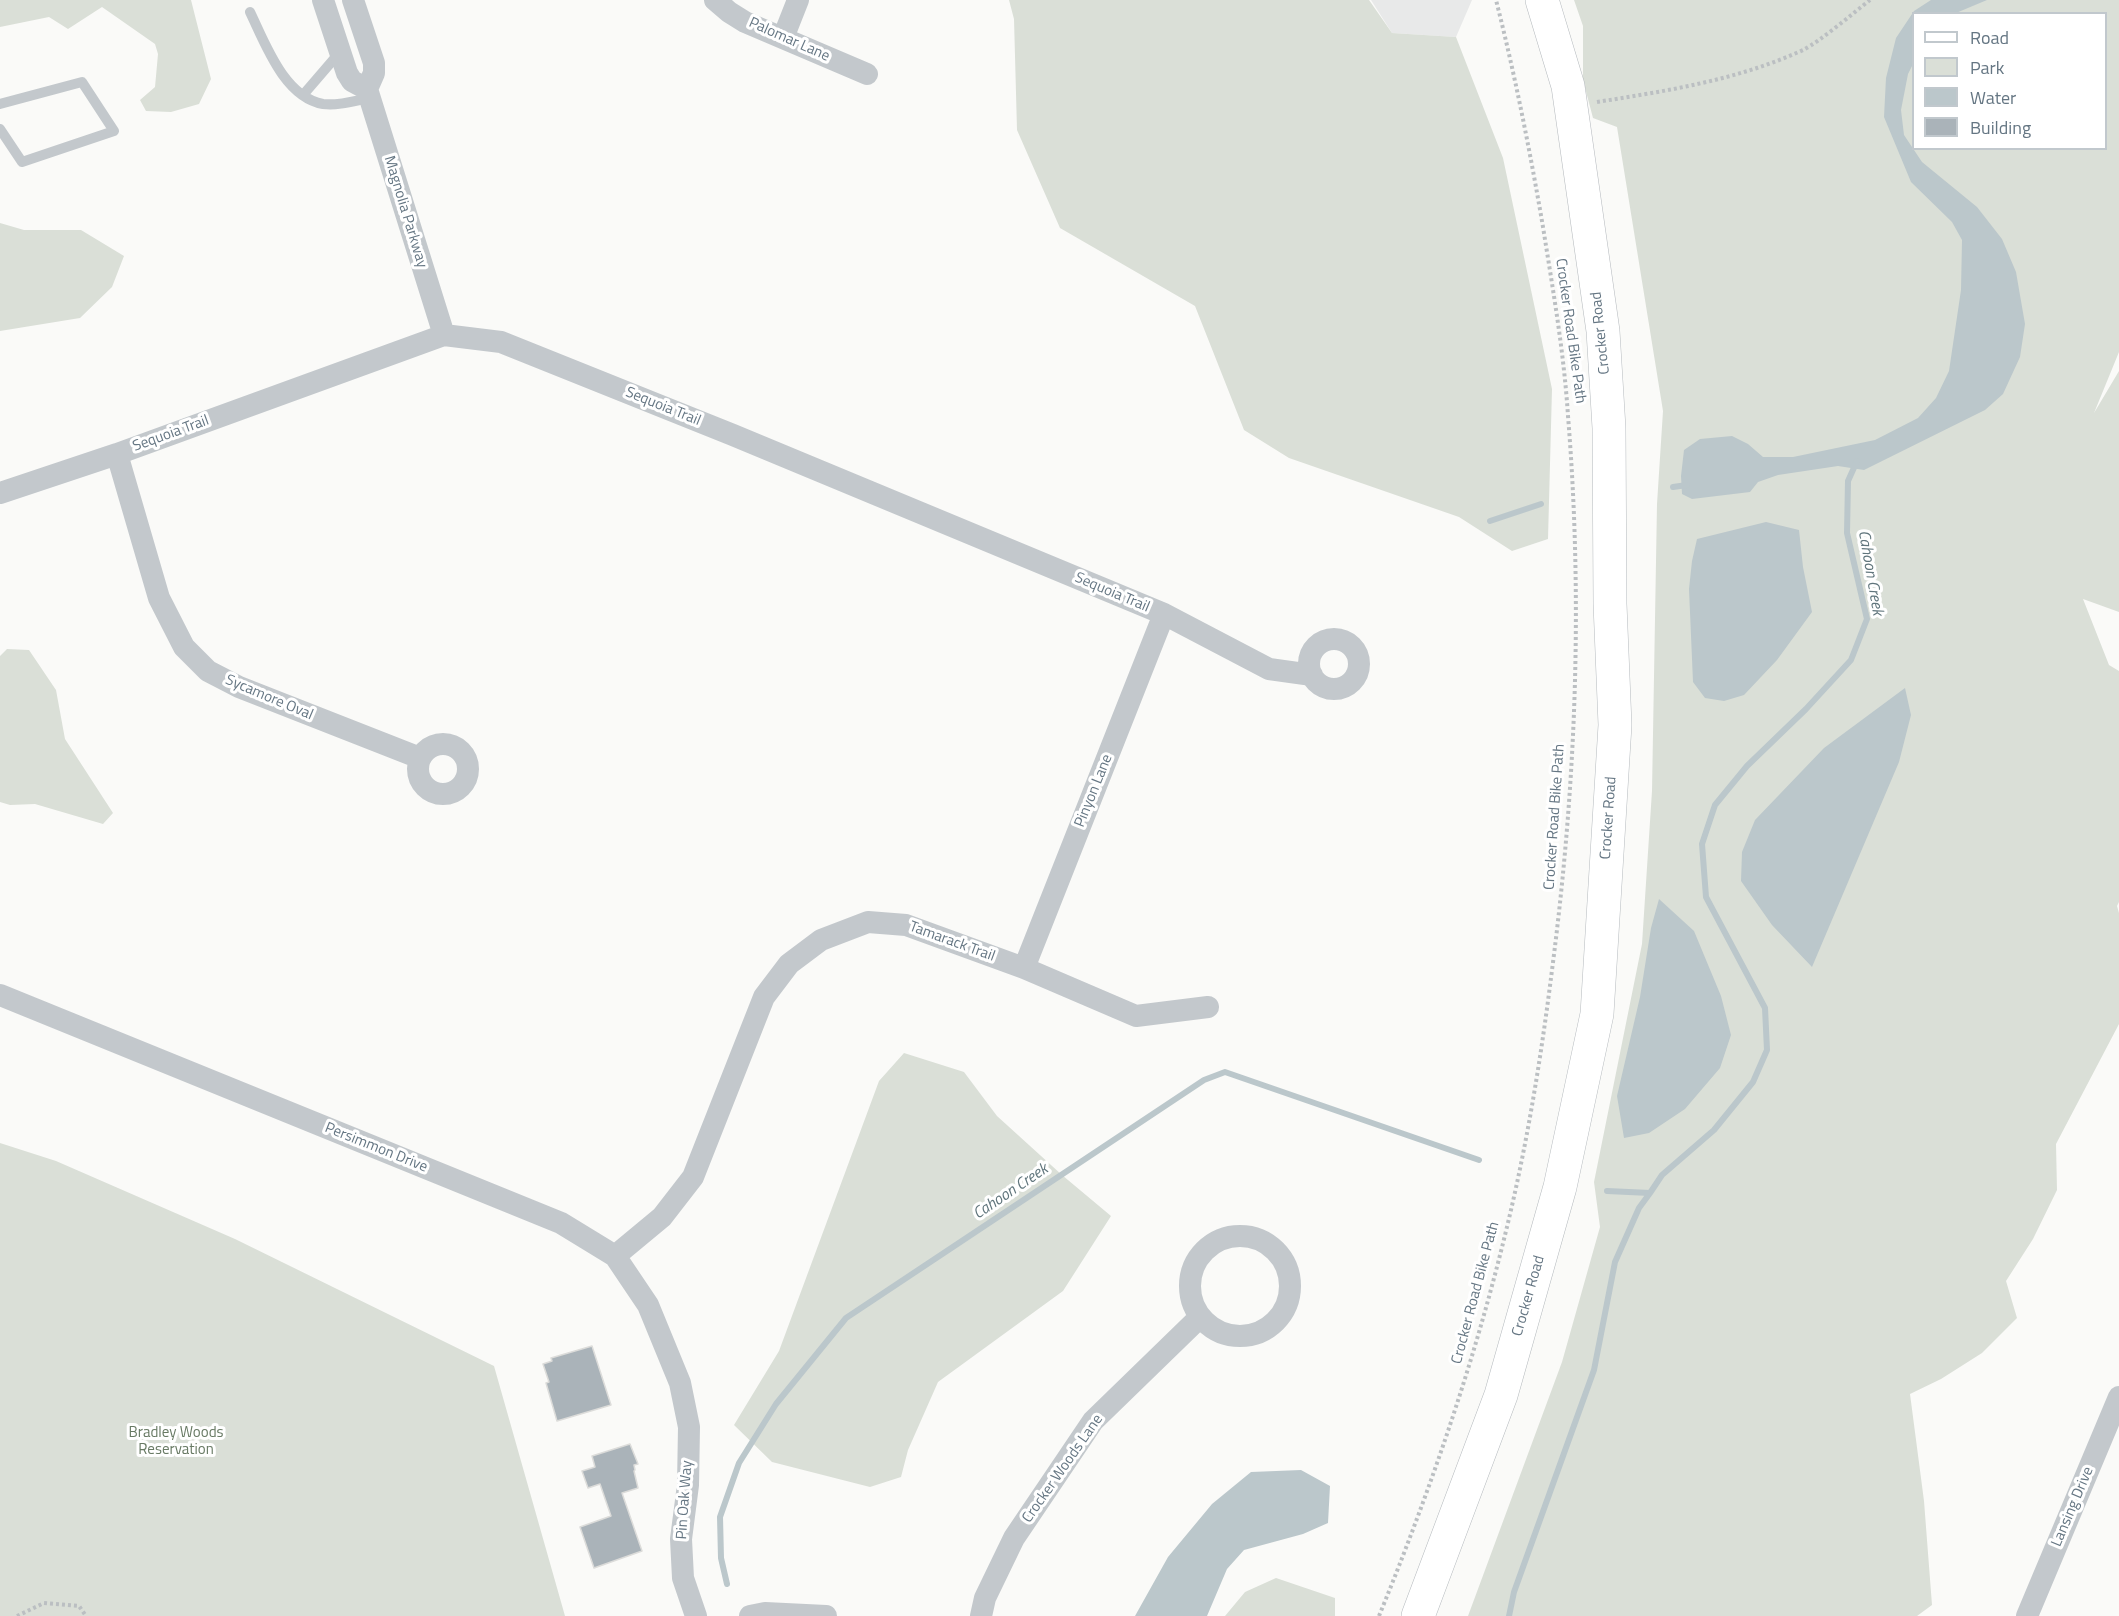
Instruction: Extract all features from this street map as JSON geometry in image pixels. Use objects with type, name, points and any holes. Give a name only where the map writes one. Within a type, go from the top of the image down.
[{"type":"main road","name":"Crocker Road","points":[[1418,1616],[1500,1395],[1560,1187],[1597,1014],[1615,725],[1610,604],[1609,428],[1603,331],[1568,86],[1542,0]]},
{"type":"street","name":"Magnolia Parkway","points":[[323,0],[352,81],[368,94],[444,335]]},
{"type":"street","name":"Magnolia Parkway","points":[[353,0],[374,63],[374,73],[368,94]]},
{"type":"street","name":"Palomar Lane","points":[[715,0],[745,22],[867,74]]},
{"type":"street","points":[[783,38],[798,0]]},
{"type":"street","name":"Sequoia Trail","points":[[0,493],[117,454],[444,335],[501,342],[733,435],[1164,614],[1269,669],[1312,675]]},
{"type":"street","name":"Sycamore Oval","points":[[117,454],[159,598],[184,647],[208,671],[239,687],[420,758]]},
{"type":"street","name":"Pinyon Lane","points":[[1024,968],[1164,614]]},
{"type":"street","name":"Tamarack Trail","points":[[615,1256],[662,1216],[693,1178],[764,997],[789,964],[821,940],[868,922],[906,925],[1024,968],[1136,1016],[1208,1007]]},
{"type":"street","name":"Persimmon Drive","points":[[0,995],[561,1223],[615,1256],[648,1305],[680,1383]]},
{"type":"street","points":[[1248,1235],[1264,1241],[1278,1252],[1286,1265],[1290,1281],[1289,1297],[1283,1312],[1272,1324],[1259,1333],[1243,1336],[1227,1335],[1212,1328],[1200,1317],[1190,1293],[1192,1268],[1201,1253],[1214,1242],[1230,1236],[1248,1235]]},
{"type":"street","name":"Crocker Woods Lane","points":[[981,1616],[985,1598],[1014,1538],[1093,1421],[1200,1317]]},
{"type":"street","name":"Pin Oak Way","points":[[680,1383],[689,1427],[688,1485],[681,1539],[683,1578],[696,1616]]},
{"type":"street","name":"Lansing Drive","points":[[2026,1616],[2119,1397]]},
{"type":"street","points":[[750,1616],[761,1613],[825,1616]]},
{"type":"lane","points":[[250,12],[281,75],[303,94],[315,102],[333,105],[368,94]]},
{"type":"lane","points":[[303,94],[340,52]]},
{"type":"lane","points":[[0,104],[82,82],[114,131],[22,162],[0,129]]},
{"type":"path","name":"Crocker Road Bike Path","points":[[1379,1616],[1407,1547],[1449,1429],[1481,1327],[1506,1231],[1529,1123],[1546,1018],[1569,821],[1576,617],[1576,546],[1568,412],[1560,333],[1539,201],[1496,0]]},
{"type":"path","points":[[1597,102],[1669,90],[1742,73],[1805,49],[1870,0]]},
{"type":"path","points":[[17,1616],[44,1603],[79,1606],[86,1616]]},
{"type":"shaded area","points":[[1371,0],[1472,0],[1456,37],[1392,33]]},
{"type":"green space","points":[[0,0],[191,0],[211,79],[199,104],[171,112],[146,111],[140,100],[155,87],[158,54],[155,44],[102,7],[68,29],[49,17],[0,27]]},
{"type":"green space","points":[[1009,0],[1369,0],[1392,33],[1456,37],[1503,158],[1552,389],[1548,539],[1512,551],[1459,517],[1289,458],[1244,430],[1195,306],[1060,228],[1017,130],[1014,19]]},
{"type":"green space","points":[[1574,0],[2119,0],[2119,352],[2094,413],[2119,371],[2119,612],[2083,599],[2109,665],[2119,671],[2119,902],[2117,906],[2119,913],[2119,1024],[2056,1144],[2057,1190],[2033,1239],[2006,1281],[2017,1318],[1982,1353],[1941,1379],[1910,1394],[1924,1501],[1932,1605],[1917,1616],[1468,1616],[1562,1362],[1600,1227],[1594,1182],[1642,944],[1652,791],[1657,504],[1663,411],[1617,127],[1593,118],[1583,80],[1583,26]]},
{"type":"green space","points":[[0,223],[24,230],[81,230],[124,256],[112,287],[80,318],[0,331]]},
{"type":"green space","points":[[7,649],[29,650],[56,690],[65,739],[113,813],[103,824],[35,804],[10,805],[0,802],[0,656]]},
{"type":"green space","points":[[904,1053],[964,1072],[997,1116],[1111,1216],[1063,1291],[938,1382],[908,1450],[901,1477],[870,1487],[772,1462],[734,1425],[779,1351],[879,1081]]},
{"type":"green space","name":"Bradley Woods Reservation","points":[[0,1143],[56,1161],[235,1239],[494,1366],[565,1616],[0,1616]]},
{"type":"green space","points":[[1276,1578],[1335,1598],[1335,1616],[1225,1616],[1245,1592]]},
{"type":"water","points":[[1931,0],[1987,0],[1958,12],[1914,11]]},
{"type":"water","points":[[1912,14],[1912,66],[1908,74],[1901,110],[1904,135],[1922,162],[1977,207],[2002,239],[2016,272],[2025,324],[2020,357],[2003,394],[1985,410],[1864,470],[1838,466],[1778,475],[1758,482],[1750,492],[1692,499],[1682,494],[1681,476],[1684,450],[1700,439],[1732,436],[1748,444],[1763,457],[1793,457],[1875,440],[1918,418],[1936,398],[1949,371],[1961,290],[1962,240],[1952,222],[1911,182],[1884,117],[1886,78],[1896,38]]},
{"type":"water","points":[[1766,522],[1799,530],[1803,567],[1812,612],[1777,660],[1744,695],[1724,701],[1705,698],[1693,682],[1689,589],[1697,539]]},
{"type":"water","points":[[1905,688],[1911,715],[1899,762],[1812,967],[1772,925],[1741,881],[1742,852],[1755,820],[1824,748]]},
{"type":"water","points":[[1659,899],[1694,931],[1721,996],[1731,1035],[1720,1068],[1685,1109],[1649,1133],[1624,1138],[1617,1096],[1640,997],[1651,928]]},
{"type":"water","points":[[1301,1470],[1330,1486],[1328,1523],[1303,1534],[1244,1550],[1227,1569],[1207,1616],[1135,1616],[1168,1557],[1212,1504],[1251,1472]]},
{"type":"building","points":[[592,1346],[611,1405],[557,1421],[543,1364],[552,1361],[551,1358]]},
{"type":"building","points":[[630,1444],[638,1464],[634,1465],[634,1471],[638,1488],[622,1493],[642,1551],[594,1568],[580,1527],[611,1516],[600,1484],[588,1488],[582,1471],[595,1467],[592,1456]]},
{"type":"waterway","name":"Cahoon Creek","points":[[1607,1191],[1650,1193],[1662,1175],[1714,1130],[1753,1082],[1767,1050],[1765,1008],[1706,897],[1702,844],[1715,805],[1747,766],[1806,709],[1851,660],[1867,619],[1847,533],[1848,481],[1857,461]]},
{"type":"waterway","points":[[1673,487],[1687,485]]},
{"type":"waterway","points":[[1490,521],[1541,504]]},
{"type":"waterway","name":"Cahoon Creek","points":[[727,1584],[721,1558],[720,1517],[739,1463],[776,1404],[846,1318],[1204,1080],[1225,1072],[1479,1160]]},
{"type":"waterway","points":[[1509,1616],[1514,1592],[1594,1370],[1615,1262],[1639,1208],[1650,1193]]}]
